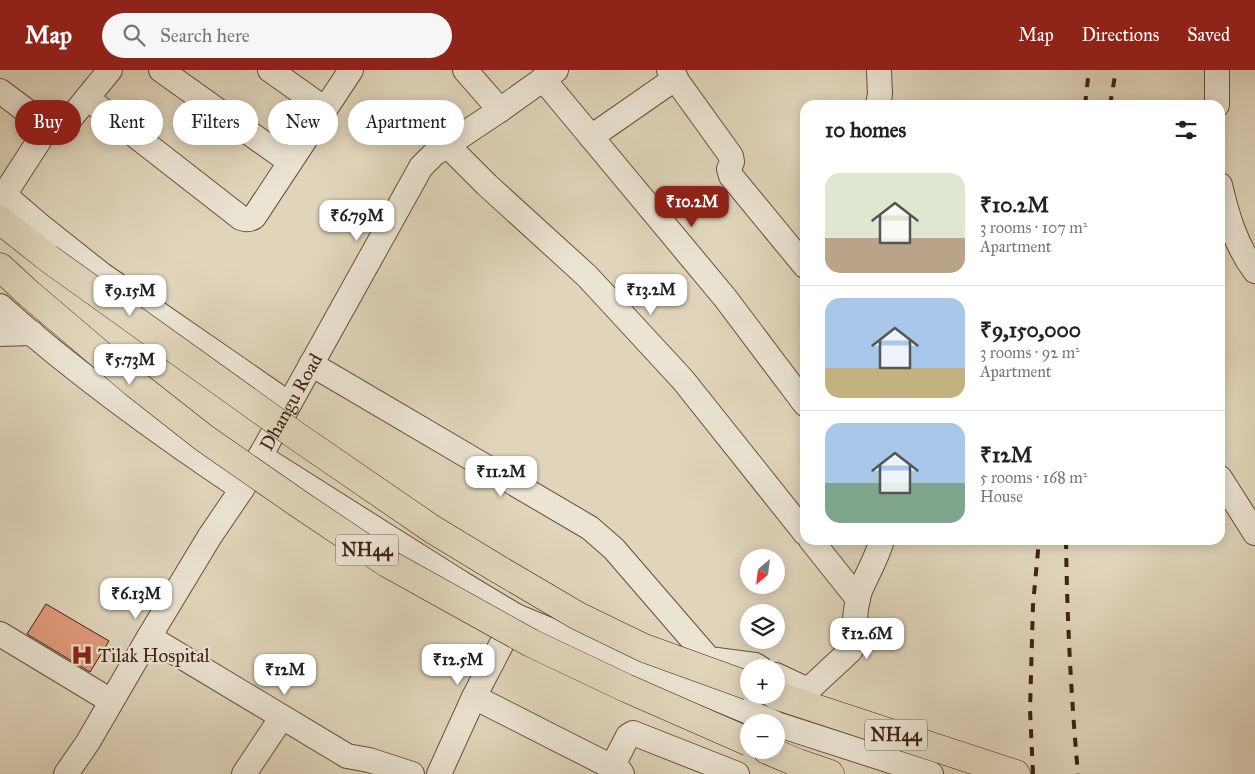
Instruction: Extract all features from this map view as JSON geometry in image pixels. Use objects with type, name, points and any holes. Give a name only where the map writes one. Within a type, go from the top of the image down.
[{"type":"highway","name":"NH44","points":[[1,202],[48,258],[298,437],[432,529],[587,620],[644,648],[740,683]]},
{"type":"highway","name":"NH44","points":[[0,267],[134,383],[204,438],[387,563],[531,643],[634,692],[740,738]]},
{"type":"highway","name":"NH44","points":[[785,698],[1016,774]]},
{"type":"highway","points":[[785,758],[830,774]]},
{"type":"street","points":[[81,105],[110,70]]},
{"type":"street","points":[[161,70],[290,162]]},
{"type":"street","points":[[270,70],[312,100]]},
{"type":"street","points":[[331,100],[351,70]]},
{"type":"street","points":[[465,70],[500,110]]},
{"type":"street","points":[[879,70],[879,100]]},
{"type":"street","points":[[1217,70],[1217,100]]},
{"type":"street","points":[[591,137],[672,74],[731,156],[732,162],[729,169],[731,176],[800,260]]},
{"type":"street","points":[[550,75],[591,137],[726,299],[800,397]]},
{"type":"street","name":"Dhangu Road","points":[[464,134],[550,75]]},
{"type":"street","points":[[0,91],[15,103]]},
{"type":"street","points":[[87,98],[245,220],[250,220],[254,217],[301,145]]},
{"type":"street","points":[[37,145],[1,202],[43,228],[101,274],[289,404]]},
{"type":"street","points":[[447,145],[487,185],[594,283],[683,380],[800,527]]},
{"type":"street","name":"Dhangu Road","points":[[66,774],[88,742],[210,536],[242,489],[421,168],[434,154],[447,145]]},
{"type":"street","points":[[1225,208],[1240,246],[1255,271]]},
{"type":"street","points":[[0,306],[77,372],[188,454],[242,489]]},
{"type":"street","points":[[0,334],[32,333]]},
{"type":"street","points":[[311,364],[590,528],[614,549],[709,659],[740,663]]},
{"type":"street","points":[[260,456],[460,583],[516,616],[754,714]]},
{"type":"street","points":[[1225,486],[1255,533]]},
{"type":"street","points":[[815,545],[858,599]]},
{"type":"street","points":[[785,679],[808,690],[850,651],[853,646],[860,592],[880,545]]},
{"type":"street","points":[[439,774],[474,697],[516,616]]},
{"type":"street","points":[[0,634],[111,701]]},
{"type":"street","points":[[149,637],[347,756],[349,766],[369,760],[412,774]]},
{"type":"street","points":[[474,697],[617,770],[628,736],[633,733],[737,774]]},
{"type":"street","points":[[244,774],[282,717]]},
{"type":"street","points":[[785,727],[931,774]]},
{"type":"building","points":[[46,604],[109,641],[90,672],[27,634]]},
{"type":"railway","points":[[1086,100],[1089,70]]},
{"type":"railway","points":[[1111,100],[1116,70]]},
{"type":"railway","points":[[1033,774],[1030,710],[1033,605],[1039,545]]},
{"type":"railway","points":[[1066,545],[1073,716],[1078,774]]},
{"type":"place","name":"Tilak Hospital","points":[[82,655]]}]
